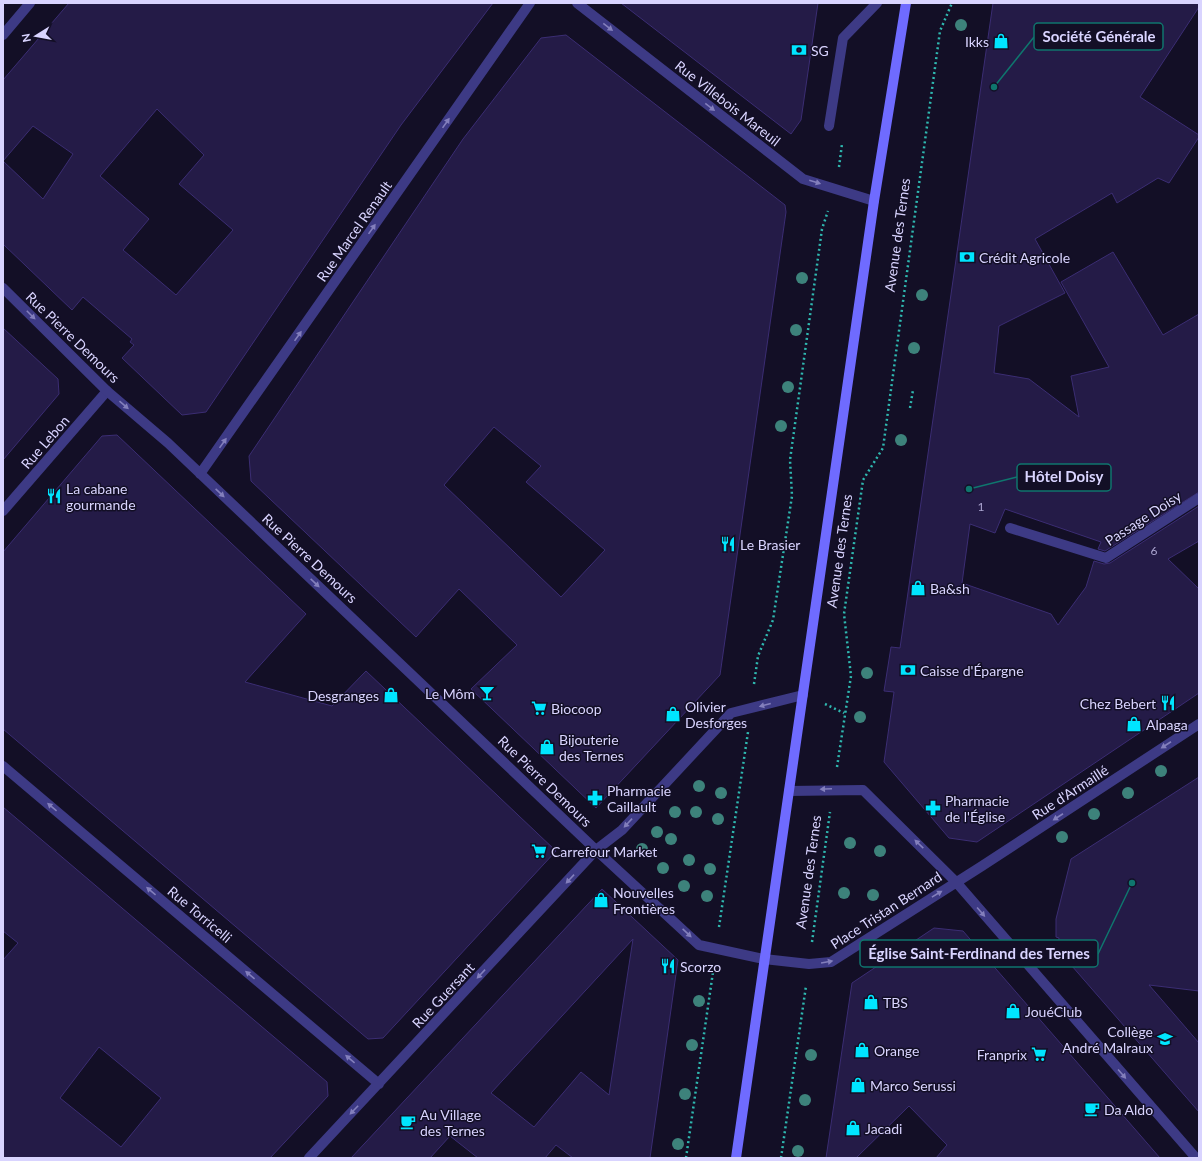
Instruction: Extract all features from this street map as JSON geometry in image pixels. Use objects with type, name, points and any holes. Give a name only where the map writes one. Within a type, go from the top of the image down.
[{"type":"main road","name":"Avenue des Ternes","points":[[736,1158],[874,201],[906,3]]},
{"type":"street","points":[[3,34],[30,3]]},
{"type":"street","name":"Rue Marcel Renault","points":[[200,474],[530,3]]},
{"type":"street","name":"Rue Villebois Mareuil","points":[[577,3],[803,179],[874,201]]},
{"type":"street","points":[[829,126],[843,38],[877,3]]},
{"type":"street","name":"Rue Pierre Demours","points":[[3,288],[108,391],[168,443],[596,850]]},
{"type":"street","name":"Rue Lebon","points":[[3,511],[108,391]]},
{"type":"street","name":"Passage Doisy","points":[[1010,528],[1106,558],[1199,498]]},
{"type":"street","points":[[596,850],[622,830],[731,713],[803,695]]},
{"type":"street","name":"Rue d'Armaillé","points":[[956,882],[1199,724]]},
{"type":"street","name":"Rue Torricelli","points":[[3,766],[379,1084]]},
{"type":"street","name":"Place Tristan Bernard","points":[[596,850],[699,945],[764,960],[809,964],[831,962],[956,882],[863,790],[834,789],[789,791]]},
{"type":"street","name":"Rue Guersant","points":[[309,1158],[596,850]]},
{"type":"street","points":[[956,882],[1196,1158]]},
{"type":"path","name":"Avenue des Ternes","points":[[781,1158],[851,676],[844,614],[863,480],[883,448],[940,31],[952,3]]},
{"type":"path","points":[[686,1158],[758,656],[773,620],[792,496],[790,460],[822,229],[835,189],[842,142]]},
{"type":"path","points":[[910,408],[913,390]]},
{"type":"building","points":[[69,3],[493,3],[401,125],[206,412],[182,415],[122,358],[134,345],[130,342],[132,339],[83,297],[72,310],[3,244],[3,161],[3,80]],"holes":[[[157,109],[204,155],[179,184],[233,230],[176,295],[123,250],[149,219],[100,176]],[[33,126],[73,154],[43,199],[3,161]]]},
{"type":"building","points":[[621,3],[818,3],[801,120],[791,134]]},
{"type":"building","points":[[993,3],[1199,3],[1199,7],[1140,97],[1199,135],[1199,137],[1169,183],[1158,178],[1117,203],[1112,193],[1035,239],[1065,293],[999,326],[994,373],[1029,379],[1079,417],[1071,376],[1109,367],[1061,282],[1113,252],[1163,335],[1199,314],[1199,492],[1105,551],[1098,549],[1101,542],[1005,509],[995,533],[970,524],[962,583],[1051,614],[1058,625],[1086,587],[1094,561],[1104,564],[1110,563],[1199,506],[1199,541],[1168,559],[1199,589],[1199,693],[977,842],[949,838],[884,762],[894,692],[884,691],[891,647],[900,648]]},
{"type":"building","points":[[566,35],[785,205],[786,212],[720,675],[596,808],[471,689],[517,645],[459,589],[416,637],[251,481],[249,456],[463,139],[541,38]],"holes":[[[494,427],[541,466],[526,482],[605,550],[561,597],[444,485]]]},
{"type":"building","points":[[3,328],[58,379],[59,394],[3,460]]},
{"type":"building","points":[[117,435],[306,614],[245,682],[332,706],[366,671],[556,851],[383,1038],[368,1039],[3,729],[3,552],[102,436]]},
{"type":"building","points":[[1199,777],[1199,991],[1149,985],[1199,1043],[1199,1112],[1058,950],[1059,938],[1056,937],[1056,919],[1071,859]]},
{"type":"building","points":[[3,807],[327,1082],[328,1096],[270,1158],[3,1158],[3,960],[18,943],[3,931]],"holes":[[[99,1047],[161,1098],[121,1147],[60,1098]]]},
{"type":"building","points":[[602,889],[678,960],[650,1158],[573,1158],[556,1145],[545,1158],[478,1158],[450,1136],[430,1158],[351,1158]],"holes":[[[633,939],[609,1095],[581,1072],[534,1127],[491,1093]]]},
{"type":"building","points":[[934,928],[963,931],[1160,1158],[936,1158],[947,1145],[909,1106],[856,1158],[826,1158],[852,983]]},
{"type":"place","name":"Ikks","points":[[1001,41]]},
{"type":"place","name":"SG","points":[[799,50]]},
{"type":"place","name":"Société Générale","points":[[994,87]]},
{"type":"place","name":"Crédit Agricole","points":[[967,257]]},
{"type":"place","name":"Hôtel Doisy","points":[[969,489]]},
{"type":"place","name":"La cabane gourmande","points":[[54,496]]},
{"type":"place","name":"Le Brasier","points":[[728,544]]},
{"type":"place","name":"Ba&sh","points":[[918,588]]},
{"type":"place","name":"Caisse d'Épargne","points":[[908,670]]},
{"type":"place","name":"Le Môm","points":[[487,693]]},
{"type":"place","name":"Desgranges","points":[[391,695]]},
{"type":"place","name":"Chez Bebert","points":[[1168,703]]},
{"type":"place","name":"Biocoop","points":[[539,708]]},
{"type":"place","name":"Olivier Desforges","points":[[673,714]]},
{"type":"place","name":"Alpaga","points":[[1134,724]]},
{"type":"place","name":"Bijouterie des Ternes","points":[[547,747]]},
{"type":"place","name":"Pharmacie Caillault","points":[[595,798]]},
{"type":"place","name":"Pharmacie de l'Église","points":[[933,808]]},
{"type":"place","name":"Carrefour Market","points":[[539,851]]},
{"type":"place","name":"Église Saint-Ferdinand des Ternes","points":[[1132,883]]},
{"type":"place","name":"Nouvelles Frontières","points":[[601,900]]},
{"type":"place","name":"Scorzo","points":[[668,966]]},
{"type":"place","name":"TBS","points":[[871,1002]]},
{"type":"place","name":"JouéClub","points":[[1013,1011]]},
{"type":"place","name":"Collège André Malraux","points":[[1165,1039]]},
{"type":"place","name":"Orange","points":[[862,1050]]},
{"type":"place","name":"Franprix","points":[[1039,1054]]},
{"type":"place","name":"Marco Serussi","points":[[858,1085]]},
{"type":"place","name":"Da Aldo","points":[[1092,1109]]},
{"type":"place","name":"Au Village des Ternes","points":[[408,1122]]},
{"type":"place","name":"Jacadi","points":[[853,1128]]}]
